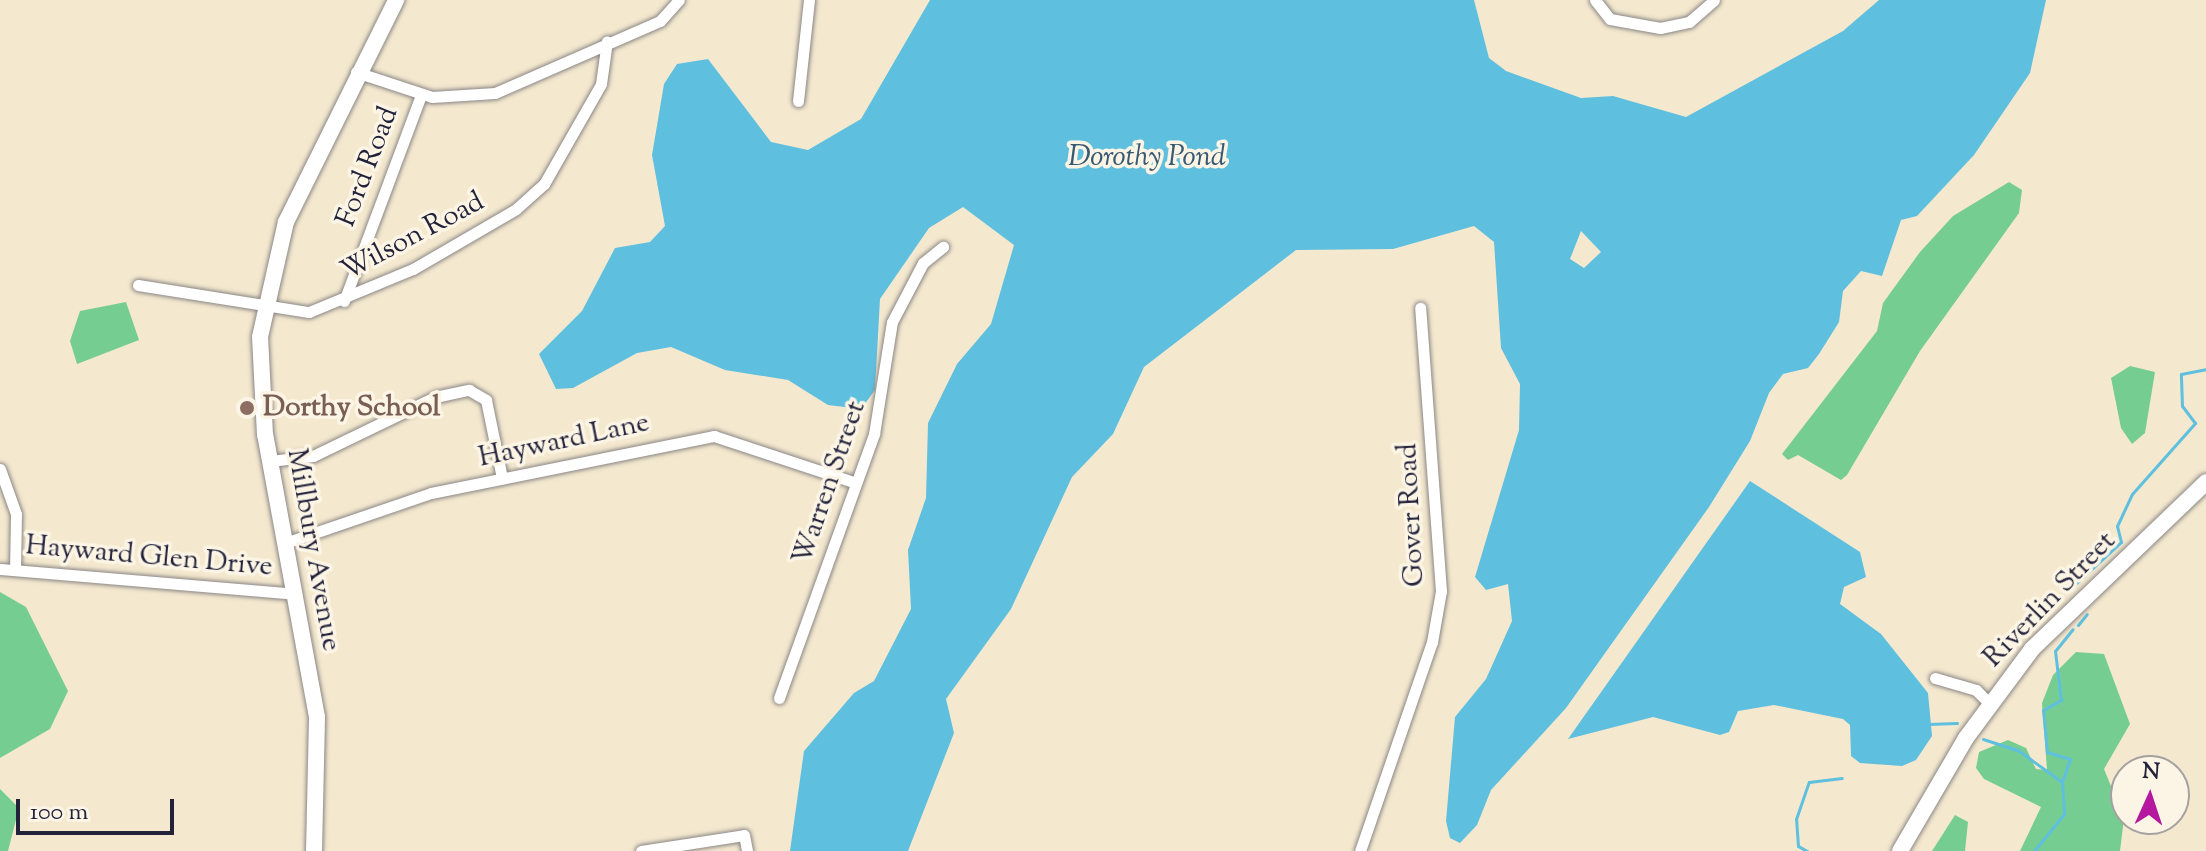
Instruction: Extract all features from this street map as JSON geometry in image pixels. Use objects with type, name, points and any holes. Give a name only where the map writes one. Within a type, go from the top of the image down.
[{"type":"main road","name":"Millbury Avenue","points":[[314,851],[317,717],[270,461],[259,372],[264,304],[286,222],[356,72],[396,0]]},
{"type":"main road","name":"Riverlin Street","points":[[1900,851],[1990,704],[2032,649],[2206,482]]},
{"type":"street","points":[[356,72],[421,95],[495,93],[607,41],[660,21],[679,0]]},
{"type":"street","points":[[798,101],[809,0]]},
{"type":"street","points":[[1595,0],[1610,19],[1660,28],[1689,22],[1714,0]]},
{"type":"street","name":"Wilson Road","points":[[138,285],[309,312],[344,301],[472,236],[534,195],[601,84],[607,41]]},
{"type":"street","name":"Ford Road","points":[[344,301],[421,95]]},
{"type":"street","name":"Warren Street","points":[[779,698],[885,395],[892,322],[923,263],[943,247]]},
{"type":"street","name":"Gover Road","points":[[1360,851],[1432,642],[1441,591],[1420,308]]},
{"type":"street","points":[[270,461],[313,456],[435,397],[469,390],[486,400],[502,478]]},
{"type":"street","name":"Hayward Lane","points":[[285,543],[431,493],[714,436],[853,482]]},
{"type":"street","points":[[0,469],[16,514],[15,570]]},
{"type":"street","name":"Hayward Glen Drive","points":[[0,569],[295,594]]},
{"type":"street","points":[[1935,678],[1976,690],[1990,704]]},
{"type":"street","points":[[641,851],[744,835],[747,851]]},
{"type":"green space","points":[[2009,182],[2022,190],[2019,213],[1920,351],[1847,475],[1841,480],[1798,455],[1788,460],[1782,454],[1877,331],[1883,303],[1920,252],[1953,216]]},
{"type":"green space","points":[[126,302],[139,340],[77,364],[70,341],[80,311]]},
{"type":"green space","points":[[2130,366],[2155,372],[2145,433],[2132,444],[2121,428],[2111,378]]},
{"type":"green space","points":[[0,592],[26,607],[68,691],[50,729],[0,758]]},
{"type":"green space","points":[[2076,652],[2104,654],[2130,724],[2104,769],[2110,784],[2110,835],[2122,835],[2120,851],[2020,851],[2041,807],[1984,779],[1976,768],[1979,752],[2008,740],[2026,748],[2036,769],[2047,770],[2042,703],[2053,675]]},
{"type":"green space","points":[[0,789],[19,808],[8,851],[0,851]]},
{"type":"green space","points":[[1955,815],[1968,822],[1965,851],[1932,851]]},
{"type":"water","name":"Dorothy Pond","points":[[930,0],[1474,0],[1489,58],[1506,71],[1581,98],[1613,96],[1686,117],[1843,31],[1879,0],[2046,0],[2030,73],[1974,155],[1917,216],[1901,220],[1882,276],[1861,271],[1843,291],[1839,322],[1819,354],[1808,368],[1783,374],[1769,393],[1750,441],[1709,507],[1566,708],[1491,790],[1477,825],[1460,843],[1450,838],[1446,821],[1455,717],[1486,679],[1512,621],[1508,584],[1486,590],[1475,577],[1519,430],[1520,384],[1501,348],[1494,242],[1474,226],[1393,249],[1296,250],[1144,367],[1113,434],[1072,477],[1011,609],[946,699],[954,733],[908,851],[790,851],[804,751],[854,693],[874,681],[911,609],[908,550],[926,498],[928,423],[957,364],[991,324],[1014,245],[963,207],[929,228],[880,299],[875,390],[861,409],[828,405],[788,380],[725,370],[671,347],[637,353],[573,388],[556,389],[539,354],[582,311],[615,248],[650,242],[665,226],[652,155],[664,84],[677,64],[708,59],[771,142],[808,150],[861,119]],"holes":[[[1581,231],[1601,252],[1584,268],[1570,259]]]},
{"type":"water","points":[[1750,481],[1860,552],[1866,577],[1844,587],[1840,604],[1881,634],[1928,693],[1932,736],[1916,760],[1902,766],[1860,763],[1851,756],[1850,725],[1843,719],[1774,705],[1738,711],[1729,732],[1720,735],[1653,717],[1568,739]]},
{"type":"waterway","points":[[2071,588],[2121,542],[2117,526],[2132,494],[2195,423],[2182,406],[2181,374],[2206,369]]},
{"type":"waterway","points":[[2078,625],[2087,614]]},
{"type":"waterway","points":[[2062,782],[2070,759],[2047,752],[2043,710],[2061,700],[2055,651],[2073,629]]},
{"type":"waterway","points":[[1928,724],[1957,723]]},
{"type":"waterway","points":[[1983,739],[2019,751],[2062,782],[2064,814],[2034,851]]},
{"type":"waterway","points":[[1807,851],[1798,846],[1796,819],[1809,782],[1842,778]]},
{"type":"place","name":"Dorthy School","points":[[247,408]]}]
